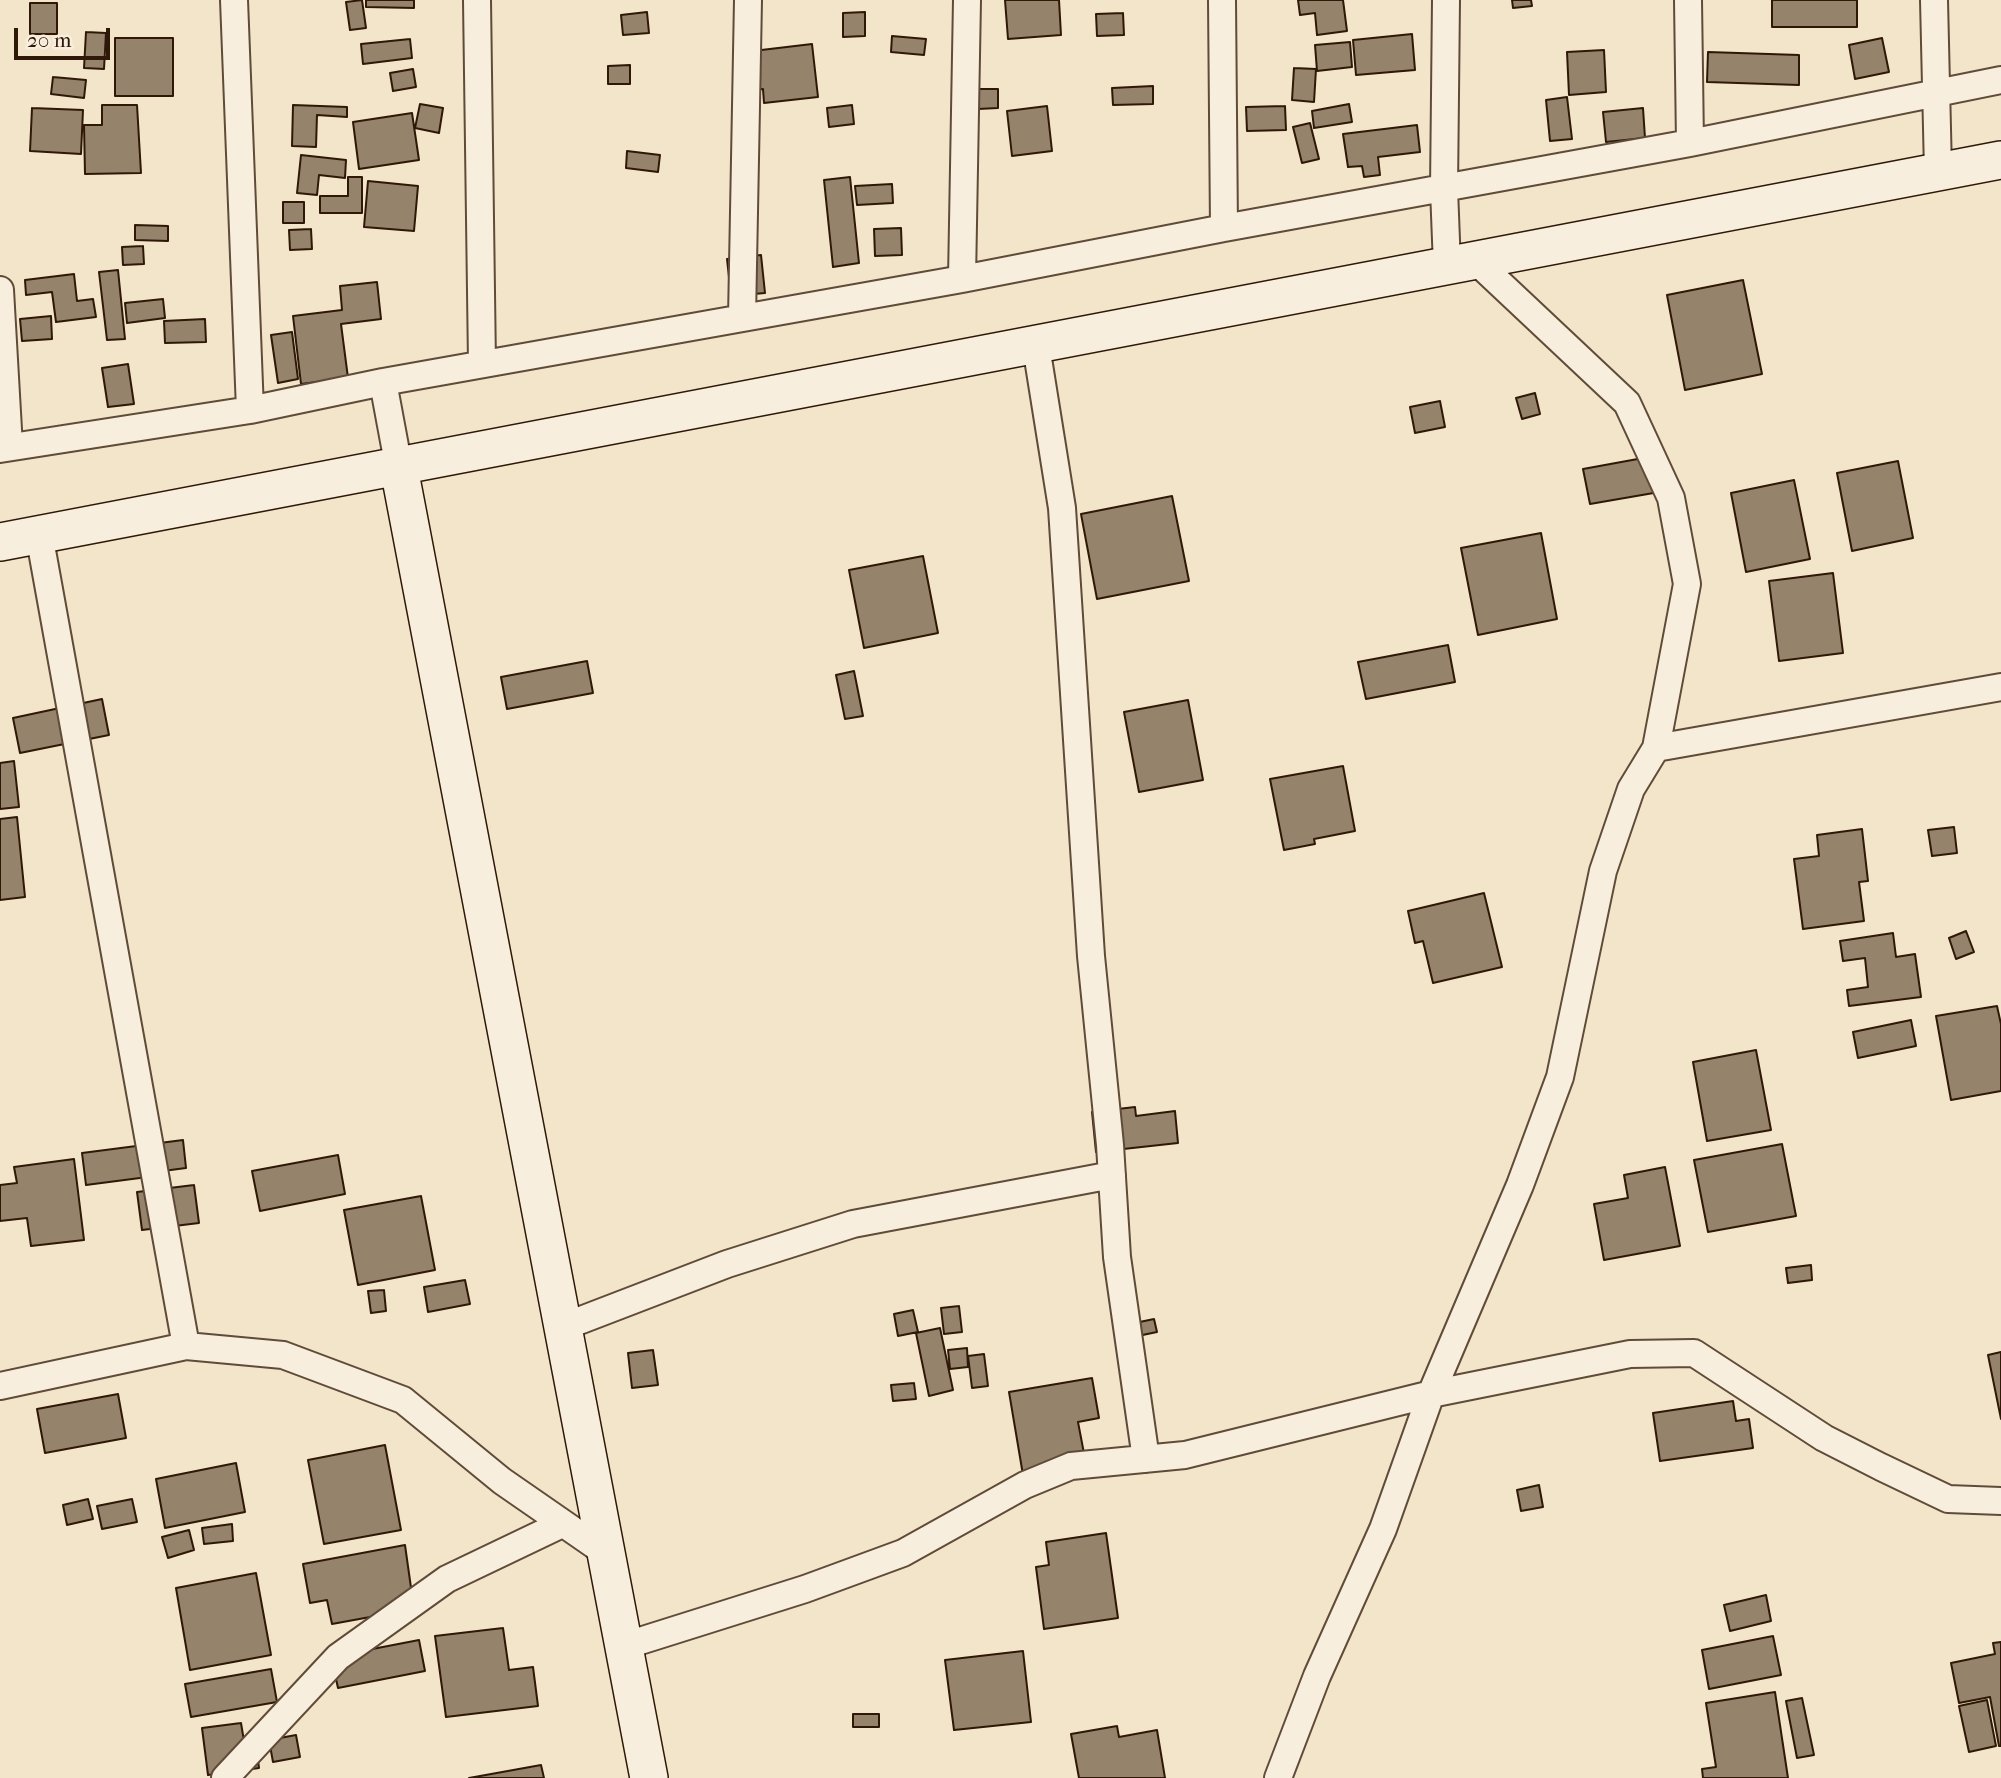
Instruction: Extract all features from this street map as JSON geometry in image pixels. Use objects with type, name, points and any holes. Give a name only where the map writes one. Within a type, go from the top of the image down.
[{"type":"street","points":[[233,0],[250,410]]},
{"type":"street","points":[[477,0],[482,364]]},
{"type":"street","points":[[742,318],[748,0]]},
{"type":"street","points":[[962,279],[967,0]]},
{"type":"street","points":[[1222,0],[1223,228]]},
{"type":"street","points":[[1278,1778],[1317,1676],[1383,1529],[1431,1394],[1520,1185],[1560,1077],[1603,871],[1632,789],[1656,748],[1687,584],[1671,498],[1628,403],[1462,264],[1444,189],[1446,0]]},
{"type":"street","points":[[1688,0],[1690,143]]},
{"type":"street","points":[[1934,0],[1938,172]]},
{"type":"street","points":[[0,290],[4,448],[250,410],[383,382],[962,279],[1223,228],[1690,143],[1935,91],[2001,80]]},
{"type":"street","points":[[0,542],[399,468],[2001,160]]},
{"type":"street","points":[[1036,346],[1062,508],[1088,914],[1117,1257],[1146,1459]]},
{"type":"street","points":[[383,382],[649,1778]]},
{"type":"street","points":[[39,534],[186,1346]]},
{"type":"street","points":[[1656,748],[2001,688]]},
{"type":"street","points":[[563,1327],[727,1264],[853,1224],[1112,1175]]},
{"type":"street","points":[[0,1386],[186,1346],[283,1355],[403,1400],[502,1480],[606,1553]]},
{"type":"street","points":[[624,1646],[805,1589],[903,1553],[1025,1485],[1071,1466],[1185,1455],[1431,1394],[1630,1354],[1694,1353],[1824,1438],[1881,1467],[1948,1499],[2001,1501]]},
{"type":"street","points":[[225,1778],[338,1657],[447,1578],[562,1524]]},
{"type":"building","points":[[362,0],[366,28],[350,30],[346,2]]},
{"type":"building","points":[[366,0],[414,0],[414,8],[366,7]]},
{"type":"building","points":[[1005,0],[1059,0],[1061,35],[1008,39]]},
{"type":"building","points":[[1298,0],[1343,0],[1347,31],[1317,35],[1315,13],[1300,15]]},
{"type":"building","points":[[1512,0],[1531,0],[1532,6],[1513,8]]},
{"type":"building","points":[[1772,0],[1857,0],[1857,27],[1772,27]]},
{"type":"building","points":[[30,3],[57,3],[57,34],[30,34]]},
{"type":"building","points":[[647,12],[649,33],[623,35],[621,15]]},
{"type":"building","points":[[865,12],[865,36],[843,37],[843,13]]},
{"type":"building","points":[[1123,13],[1124,35],[1097,36],[1096,14]]},
{"type":"building","points":[[86,32],[106,33],[104,69],[84,68]]},
{"type":"building","points":[[1412,34],[1415,70],[1356,75],[1353,40]]},
{"type":"building","points":[[892,36],[926,39],[924,55],[891,52]]},
{"type":"building","points":[[115,38],[173,38],[173,96],[115,96]]},
{"type":"building","points":[[1882,38],[1889,72],[1855,79],[1849,45]]},
{"type":"building","points":[[410,39],[412,58],[363,64],[361,44]]},
{"type":"building","points":[[1350,42],[1352,67],[1317,71],[1315,45]]},
{"type":"building","points":[[812,44],[818,97],[764,103],[763,89],[740,92],[736,53]]},
{"type":"building","points":[[1604,50],[1606,92],[1569,95],[1567,52]]},
{"type":"building","points":[[1708,52],[1799,55],[1799,85],[1707,82]]},
{"type":"building","points":[[630,65],[630,84],[608,84],[608,66]]},
{"type":"building","points":[[1294,68],[1316,69],[1314,102],[1292,100]]},
{"type":"building","points":[[413,69],[416,87],[393,91],[390,73]]},
{"type":"building","points":[[53,77],[86,80],[84,98],[51,94]]},
{"type":"building","points":[[1153,86],[1153,104],[1113,105],[1112,88]]},
{"type":"building","points":[[977,89],[998,89],[998,108],[978,109]]},
{"type":"building","points":[[1567,97],[1572,139],[1550,141],[1546,100]]},
{"type":"building","points":[[420,104],[443,108],[439,133],[415,128]]},
{"type":"building","points":[[1349,104],[1352,122],[1314,128],[1312,111]]},
{"type":"building","points":[[102,105],[137,105],[141,173],[85,174],[84,125],[102,125]]},
{"type":"building","points":[[293,105],[347,107],[347,117],[317,115],[316,147],[292,146]]},
{"type":"building","points":[[852,105],[854,124],[829,127],[827,108]]},
{"type":"building","points":[[1047,106],[1052,151],[1012,156],[1007,111]]},
{"type":"building","points":[[1285,106],[1286,130],[1247,131],[1246,107]]},
{"type":"building","points":[[32,108],[83,110],[81,154],[30,151]]},
{"type":"building","points":[[1643,108],[1645,138],[1606,142],[1603,112]]},
{"type":"building","points":[[412,113],[419,160],[359,169],[353,122]]},
{"type":"building","points":[[1310,123],[1319,159],[1302,163],[1293,127]]},
{"type":"building","points":[[1417,125],[1420,152],[1378,157],[1380,175],[1364,177],[1362,166],[1348,167],[1343,134]]},
{"type":"building","points":[[627,151],[660,155],[658,172],[626,168]]},
{"type":"building","points":[[301,155],[346,160],[345,178],[319,175],[317,195],[297,193]]},
{"type":"building","points":[[348,177],[362,177],[362,213],[320,213],[320,196],[348,196]]},
{"type":"building","points":[[850,177],[859,263],[833,267],[824,180]]},
{"type":"building","points":[[368,181],[418,186],[414,231],[364,227]]},
{"type":"building","points":[[892,184],[893,203],[857,205],[855,186]]},
{"type":"building","points":[[283,202],[304,202],[304,223],[283,223]]},
{"type":"building","points":[[135,225],[168,226],[168,241],[135,240]]},
{"type":"building","points":[[901,228],[902,255],[875,256],[874,229]]},
{"type":"building","points":[[311,229],[312,249],[290,250],[289,230]]},
{"type":"building","points":[[143,246],[144,264],[123,265],[122,247]]},
{"type":"building","points":[[761,255],[765,293],[731,296],[727,259]]},
{"type":"building","points":[[118,270],[125,339],[107,340],[99,272]]},
{"type":"building","points":[[74,274],[77,301],[93,299],[96,317],[56,322],[52,292],[26,295],[25,280]]},
{"type":"building","points":[[1743,280],[1762,374],[1685,390],[1667,295]]},
{"type":"building","points":[[377,282],[381,319],[341,324],[348,378],[301,384],[293,316],[342,310],[340,286]]},
{"type":"building","points":[[163,299],[165,318],[127,323],[125,303]]},
{"type":"building","points":[[51,316],[52,339],[22,341],[20,319]]},
{"type":"building","points":[[205,319],[206,342],[165,343],[164,321]]},
{"type":"building","points":[[292,332],[298,379],[278,383],[271,335]]},
{"type":"building","points":[[128,364],[134,404],[108,407],[102,368]]},
{"type":"building","points":[[1535,393],[1540,414],[1522,419],[1516,398]]},
{"type":"building","points":[[1440,401],[1445,427],[1415,433],[1410,407]]},
{"type":"building","points":[[1665,454],[1671,490],[1590,504],[1583,469]]},
{"type":"building","points":[[1898,461],[1913,538],[1852,551],[1837,473]]},
{"type":"building","points":[[1794,480],[1810,559],[1746,572],[1731,493]]},
{"type":"building","points":[[1172,496],[1189,581],[1097,599],[1081,514]]},
{"type":"building","points":[[1541,533],[1557,619],[1478,635],[1461,548]]},
{"type":"building","points":[[923,556],[938,633],[864,648],[849,570]]},
{"type":"building","points":[[1833,573],[1843,653],[1779,661],[1769,581]]},
{"type":"building","points":[[1448,645],[1455,682],[1366,699],[1358,662]]},
{"type":"building","points":[[587,661],[593,693],[507,709],[501,677]]},
{"type":"building","points":[[854,671],[863,716],[845,719],[836,675]]},
{"type":"building","points":[[102,699],[109,735],[20,753],[13,718]]},
{"type":"building","points":[[1188,700],[1203,780],[1139,792],[1124,712]]},
{"type":"building","points":[[14,761],[19,807],[0,809],[0,763]]},
{"type":"building","points":[[1343,766],[1355,831],[1314,839],[1315,844],[1284,850],[1270,779]]},
{"type":"building","points":[[17,817],[25,897],[0,900],[0,819]]},
{"type":"building","points":[[1954,827],[1957,853],[1932,856],[1928,830]]},
{"type":"building","points":[[1862,829],[1868,881],[1859,882],[1864,921],[1803,929],[1794,859],[1819,856],[1817,835]]},
{"type":"building","points":[[1484,893],[1502,967],[1433,983],[1423,941],[1415,943],[1408,911]]},
{"type":"building","points":[[1966,931],[1974,952],[1956,959],[1949,938]]},
{"type":"building","points":[[1893,933],[1896,957],[1915,954],[1921,997],[1849,1006],[1847,990],[1868,987],[1865,958],[1843,961],[1840,941]]},
{"type":"building","points":[[1997,1006],[2001,1024],[2001,1091],[1951,1100],[1936,1016]]},
{"type":"building","points":[[1911,1020],[1916,1046],[1858,1058],[1853,1032]]},
{"type":"building","points":[[1756,1050],[1771,1130],[1707,1141],[1693,1062]]},
{"type":"building","points":[[1135,1107],[1136,1116],[1175,1111],[1178,1143],[1096,1152],[1092,1112]]},
{"type":"building","points":[[183,1140],[186,1168],[163,1171],[163,1175],[86,1185],[82,1153]]},
{"type":"building","points":[[1782,1144],[1796,1216],[1708,1232],[1694,1160]]},
{"type":"building","points":[[338,1155],[345,1194],[260,1211],[252,1171]]},
{"type":"building","points":[[74,1159],[84,1240],[31,1246],[27,1218],[0,1221],[0,1185],[17,1183],[14,1167]]},
{"type":"building","points":[[1665,1167],[1680,1246],[1604,1260],[1594,1204],[1628,1198],[1624,1175]]},
{"type":"building","points":[[194,1185],[199,1223],[142,1230],[137,1192]]},
{"type":"building","points":[[421,1196],[435,1270],[358,1285],[344,1210]]},
{"type":"building","points":[[1811,1265],[1812,1280],[1788,1283],[1786,1268]]},
{"type":"building","points":[[465,1280],[470,1304],[428,1312],[424,1287]]},
{"type":"building","points":[[384,1290],[386,1311],[371,1313],[368,1291]]},
{"type":"building","points":[[959,1306],[962,1332],[944,1334],[941,1308]]},
{"type":"building","points":[[913,1310],[918,1332],[898,1336],[894,1314]]},
{"type":"building","points":[[1154,1319],[1157,1332],[1133,1337],[1130,1324]]},
{"type":"building","points":[[940,1328],[953,1390],[929,1396],[916,1333]]},
{"type":"building","points":[[967,1348],[968,1367],[950,1369],[948,1350]]},
{"type":"building","points":[[653,1350],[658,1385],[632,1388],[628,1353]]},
{"type":"building","points":[[2001,1352],[2001,1419],[1988,1355]]},
{"type":"building","points":[[984,1354],[988,1386],[972,1388],[968,1356]]},
{"type":"building","points":[[1092,1378],[1099,1418],[1078,1422],[1086,1464],[1023,1475],[1009,1392]]},
{"type":"building","points":[[914,1383],[916,1399],[893,1401],[891,1385]]},
{"type":"building","points":[[118,1394],[126,1438],[45,1453],[37,1409]]},
{"type":"building","points":[[1733,1401],[1736,1421],[1749,1419],[1753,1448],[1660,1461],[1653,1413]]},
{"type":"building","points":[[385,1445],[401,1530],[324,1544],[308,1460]]},
{"type":"building","points":[[236,1463],[245,1512],[165,1528],[156,1479]]},
{"type":"building","points":[[1539,1485],[1543,1507],[1521,1511],[1517,1490]]},
{"type":"building","points":[[88,1499],[93,1519],[67,1525],[63,1505]]},
{"type":"building","points":[[132,1499],[137,1522],[102,1529],[97,1506]]},
{"type":"building","points":[[232,1524],[233,1541],[204,1544],[202,1528]]},
{"type":"building","points":[[189,1530],[194,1550],[168,1558],[162,1537]]},
{"type":"building","points":[[1106,1533],[1118,1618],[1044,1629],[1036,1567],[1049,1565],[1046,1542]]},
{"type":"building","points":[[405,1545],[414,1609],[332,1624],[327,1600],[310,1603],[303,1564]]},
{"type":"building","points":[[256,1573],[271,1655],[190,1670],[176,1588]]},
{"type":"building","points":[[1766,1595],[1771,1621],[1730,1631],[1724,1605]]},
{"type":"building","points":[[503,1628],[509,1670],[533,1667],[538,1706],[446,1717],[435,1636]]},
{"type":"building","points":[[1773,1636],[1781,1675],[1709,1689],[1702,1650]]},
{"type":"building","points":[[419,1640],[425,1671],[338,1688],[331,1657]]},
{"type":"building","points":[[2001,1642],[1999,1746],[1990,1697],[1959,1703],[1951,1663],[1995,1654],[1993,1643]]},
{"type":"building","points":[[1023,1651],[1031,1722],[954,1730],[945,1660]]},
{"type":"building","points":[[271,1669],[277,1702],[191,1717],[185,1684]]},
{"type":"building","points":[[1775,1692],[1788,1778],[1703,1778],[1702,1769],[1716,1767],[1706,1703]]},
{"type":"building","points":[[1802,1698],[1814,1755],[1797,1758],[1786,1701]]},
{"type":"building","points":[[1987,1700],[1996,1746],[1969,1752],[1959,1706]]},
{"type":"building","points":[[853,1714],[879,1714],[879,1727],[853,1727]]},
{"type":"building","points":[[241,1723],[245,1747],[256,1746],[259,1768],[208,1775],[202,1728]]},
{"type":"building","points":[[1117,1726],[1119,1737],[1157,1730],[1165,1778],[1079,1778],[1071,1734]]},
{"type":"building","points":[[296,1735],[300,1757],[273,1762],[269,1740]]},
{"type":"building","points":[[541,1765],[544,1778],[469,1778]]}]
